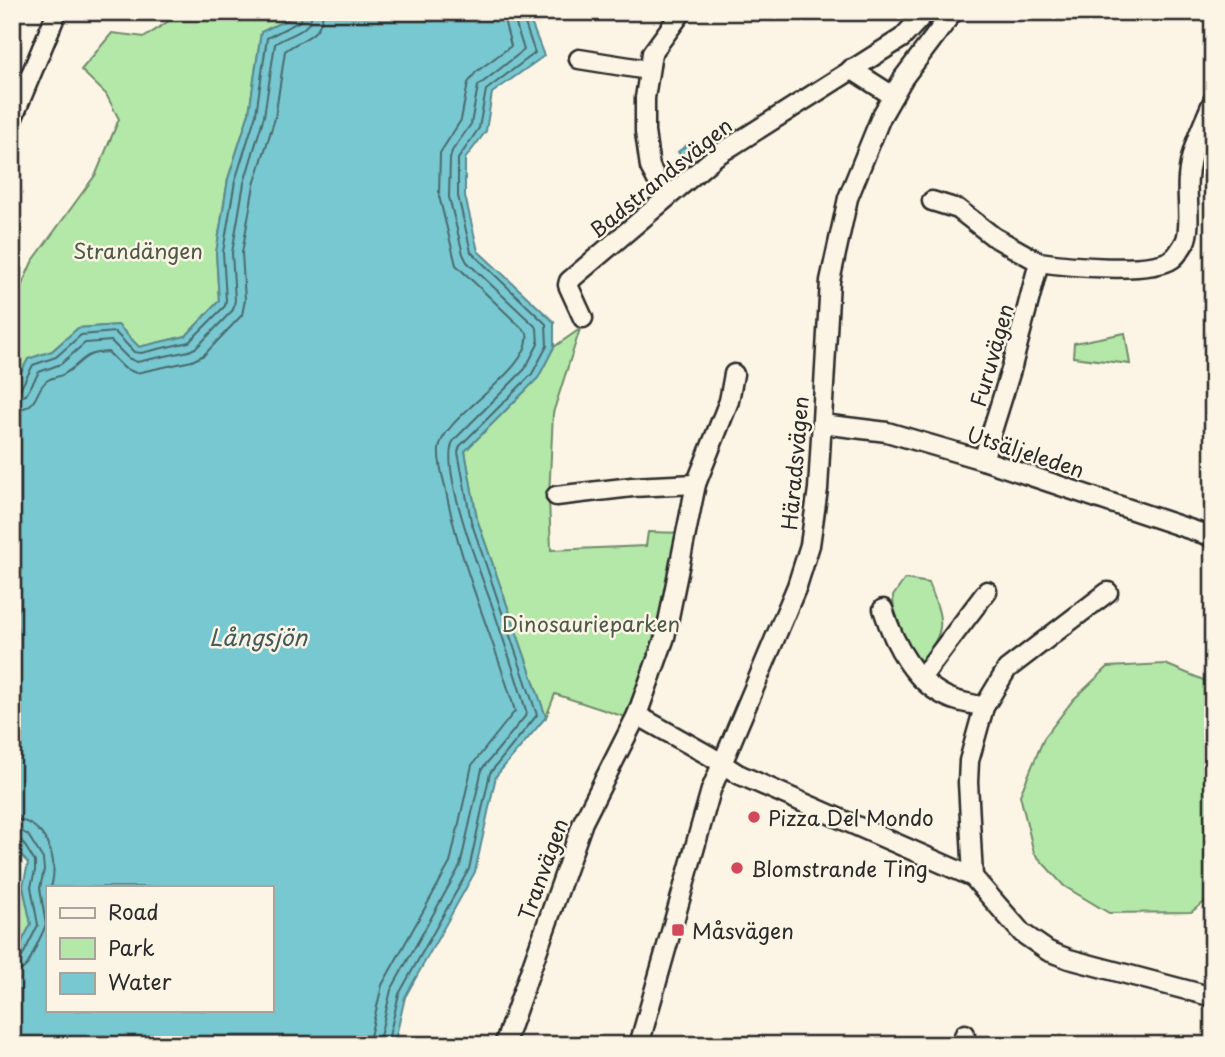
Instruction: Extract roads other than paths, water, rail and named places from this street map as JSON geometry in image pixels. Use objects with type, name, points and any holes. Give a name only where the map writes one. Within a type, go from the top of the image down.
[{"type":"street","points":[[12,120],[18,89],[57,12]]},
{"type":"street","points":[[666,197],[654,178],[647,153],[645,98],[652,53],[682,12]]},
{"type":"street","name":"Badstrandsvägen","points":[[583,318],[568,285],[569,281],[716,156],[902,38],[926,12]]},
{"type":"street","name":"Häradsvägen","points":[[639,1045],[698,831],[721,762],[805,562],[815,515],[832,270],[848,198],[881,117],[904,77],[953,12]]},
{"type":"street","points":[[579,59],[648,70]]},
{"type":"street","points":[[851,69],[893,96]]},
{"type":"street","points":[[932,201],[958,209],[994,237],[1039,262],[1073,267],[1158,265],[1172,259],[1186,239],[1188,178],[1192,150],[1213,101]]},
{"type":"street","name":"Furuvägen","points":[[983,460],[1011,370],[1039,262]]},
{"type":"street","name":"Tranvägen","points":[[504,1045],[583,822],[637,715],[665,637],[696,484],[729,401],[734,374]]},
{"type":"street","name":"Utsäljeleden","points":[[822,424],[887,432],[983,460],[1213,537]]},
{"type":"street","points":[[556,496],[632,487],[696,484]]},
{"type":"street","points":[[921,678],[986,591]]},
{"type":"street","points":[[973,877],[969,761],[984,707],[1007,669],[1108,592]]},
{"type":"street","points":[[883,609],[899,648],[921,678],[951,699],[984,707]]},
{"type":"street","points":[[637,715],[738,774],[973,877],[1019,929],[1048,951],[1213,997]]},
{"type":"water","name":"Långsjön","points":[[302,12],[527,12],[544,56],[492,93],[486,131],[465,159],[465,196],[478,251],[554,322],[554,347],[538,378],[465,451],[477,519],[546,717],[496,776],[475,872],[405,997],[394,1045],[12,1045],[12,961],[31,924],[23,886],[28,863],[19,853],[20,850],[12,845],[12,390],[28,359],[52,351],[78,328],[118,325],[139,347],[186,336],[219,301],[216,253],[228,179],[249,113],[261,32]]},
{"type":"water","points":[[692,141],[699,150],[686,161],[678,152]]},
{"type":"place","name":"Pizza Del Mondo","points":[[754,817]]},
{"type":"place","name":"Blomstrande Ting","points":[[737,868]]},
{"type":"place","name":"Måsvägen","points":[[678,930]]},
{"type":"park label","name":"Strandängen","points":[[138,250]]},
{"type":"park label","name":"Dinosaurieparken","points":[[591,623]]}]
